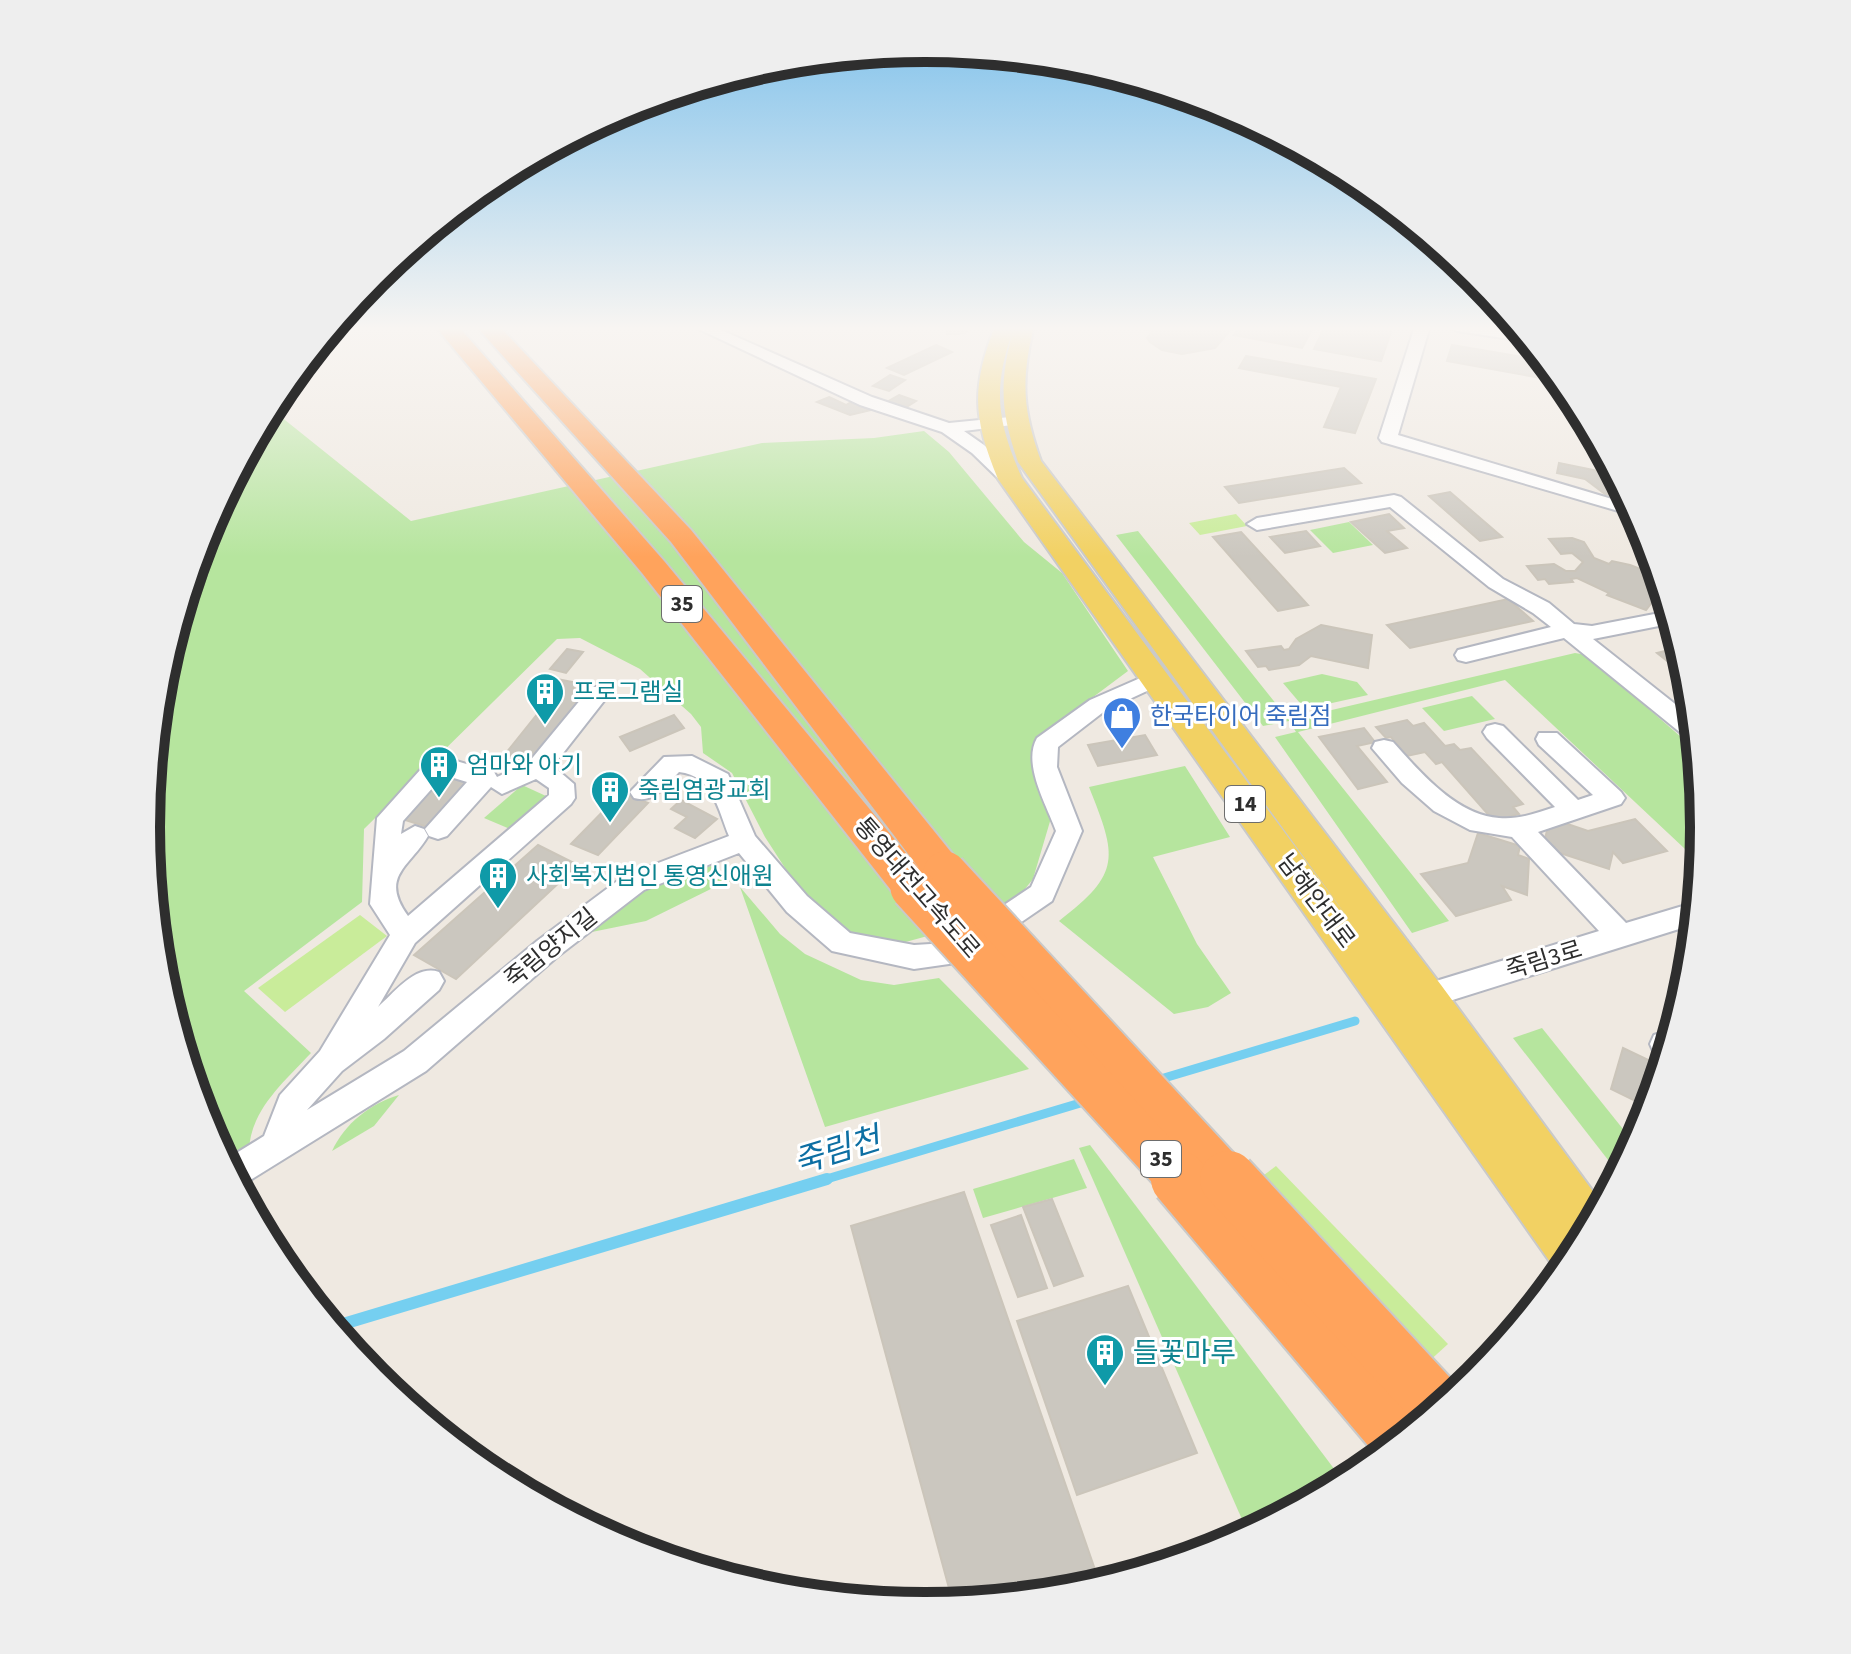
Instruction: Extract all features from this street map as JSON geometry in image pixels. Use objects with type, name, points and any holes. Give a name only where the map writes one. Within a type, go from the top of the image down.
[{"type":"highway","name":"통영대전고속도로","points":[[512,403],[929,880],[1393,1432]]},
{"type":"highway","name":"통영대전고속도로","points":[[558,403],[681,536],[929,880],[1432,1400]]},
{"type":"main road","name":"남해안대로","points":[[989,403],[1410,1002],[1565,1247]]},
{"type":"main road","name":"남해안대로","points":[[1006,403],[995,444],[1010,479],[1154,679],[1584,1217]]},
{"type":"street","points":[[873,403],[948,428],[978,449],[1010,479]]},
{"type":"street","points":[[1382,462],[1399,403]]},
{"type":"street","points":[[948,428],[1002,422]]},
{"type":"street","points":[[1388,438],[1620,507]]},
{"type":"street","points":[[1257,524],[1394,501],[1496,583],[1541,608],[1683,723]]},
{"type":"street","points":[[1466,655],[1568,630],[1592,633],[1662,621]]},
{"type":"street","points":[[643,792],[673,763],[692,765],[719,780],[744,841],[797,904],[842,943],[914,957],[953,954],[1042,894],[1069,831],[1045,767],[1046,744],[1098,705],[1154,679]]},
{"type":"street","points":[[502,785],[538,768],[599,692]]},
{"type":"street","points":[[1495,732],[1574,811]]},
{"type":"street","points":[[1384,748],[1416,786],[1444,807],[1495,828],[1518,827],[1612,798],[1548,739]]},
{"type":"street","points":[[384,871],[485,778],[439,765],[390,818],[384,871],[384,904],[405,935]]},
{"type":"street","points":[[331,1061],[405,935],[562,798],[561,784],[538,768]]},
{"type":"street","points":[[1518,827],[1621,936]]},
{"type":"street","name":"죽림양지길","points":[[241,1168],[415,1061],[547,949],[634,883],[744,841]]},
{"type":"street","name":"죽림3로","points":[[1410,1002],[1685,916]]},
{"type":"street","points":[[277,1146],[291,1105],[331,1061],[373,1030],[429,981]]},
{"type":"green space","points":[[280,416],[411,521],[762,443],[874,438],[924,431],[949,452],[1024,542],[1062,573],[1128,671],[1037,739],[1031,760],[1051,818],[1033,879],[1016,900],[964,926],[902,943],[843,931],[796,885],[765,837],[732,773],[703,753],[701,727],[691,714],[640,669],[580,638],[557,639],[364,829],[362,902],[244,991],[311,1053],[262,1109],[255,1122],[249,1151],[236,1159],[219,1120],[201,1073],[175,976],[162,877],[162,777],[175,678],[201,581],[239,489]]},
{"type":"green space","points":[[1236,514],[1247,526],[1200,535],[1189,523]]},
{"type":"green space","points":[[1349,522],[1373,545],[1333,553],[1310,530]]},
{"type":"green space","points":[[1138,531],[1289,720],[1575,653],[1587,655],[1685,741],[1689,853],[1505,680],[1298,732],[1449,921],[1412,933],[1275,737],[1296,732],[1289,721],[1263,726],[1116,535]]},
{"type":"green space","points":[[1322,674],[1357,682],[1368,695],[1305,709],[1283,683]]},
{"type":"green space","points":[[1472,696],[1495,719],[1444,731],[1422,708]]},
{"type":"green space","points":[[1185,766],[1230,837],[1153,857],[1197,944],[1231,993],[1208,1007],[1174,1014],[1059,921],[1094,890],[1104,876],[1108,862],[1105,831],[1089,787]]},
{"type":"green space","points":[[522,785],[546,796],[510,829],[484,818]]},
{"type":"green space","points":[[711,866],[733,881],[646,921],[587,933],[644,890],[676,875]]},
{"type":"green space","points":[[740,887],[780,934],[805,954],[861,980],[894,985],[939,978],[1029,1069],[825,1127]]},
{"type":"green space","points":[[360,915],[387,936],[285,1012],[258,988]]},
{"type":"green space","points":[[1542,1028],[1626,1133],[1612,1165],[1513,1038]]},
{"type":"green space","points":[[399,1095],[374,1126],[332,1151],[351,1123],[378,1104]]},
{"type":"green space","points":[[1090,1145],[1337,1472],[1243,1522],[1079,1148]]},
{"type":"green space","points":[[1074,1159],[1087,1188],[983,1218],[973,1189]]},
{"type":"green space","points":[[1276,1166],[1448,1344],[1358,1426],[1190,1231]]},
{"type":"building","points":[[820,403],[854,403],[871,410],[850,415]]},
{"type":"building","points":[[885,403],[913,403],[902,410]]},
{"type":"building","points":[[1334,403],[1367,403],[1355,433],[1324,427]]},
{"type":"building","points":[[1559,463],[1598,471],[1604,475],[1615,496],[1605,494],[1585,479],[1557,473]]},
{"type":"building","points":[[1344,468],[1361,483],[1239,503],[1225,487]]},
{"type":"building","points":[[1450,492],[1502,537],[1480,541],[1429,496]]},
{"type":"building","points":[[1389,514],[1404,528],[1387,531],[1407,548],[1385,553],[1351,522]]},
{"type":"building","points":[[1306,531],[1320,546],[1285,553],[1270,537]]},
{"type":"building","points":[[1241,532],[1308,605],[1278,611],[1213,537]]},
{"type":"building","points":[[1572,538],[1584,542],[1594,558],[1646,571],[1655,598],[1646,610],[1607,595],[1609,593],[1577,578],[1571,579],[1573,582],[1549,584],[1545,579],[1538,580],[1527,566],[1554,564],[1566,571],[1575,571],[1583,562],[1572,553],[1561,554],[1549,539]]},
{"type":"building","points":[[1508,599],[1533,621],[1410,648],[1387,625]]},
{"type":"building","points":[[1321,625],[1372,635],[1368,668],[1311,656],[1299,665],[1269,670],[1266,666],[1258,667],[1246,651],[1281,646],[1284,650],[1289,649],[1296,639]]},
{"type":"building","points":[[567,649],[583,652],[566,673],[550,669]]},
{"type":"building","points":[[1669,650],[1673,666],[1657,653]]},
{"type":"building","name":"프로그램실","points":[[557,679],[577,683],[573,688],[590,691],[533,765],[502,758],[554,693],[547,692]]},
{"type":"building","points":[[674,715],[684,728],[630,751],[620,737]]},
{"type":"building","points":[[1407,720],[1413,726],[1424,723],[1445,746],[1454,744],[1460,750],[1471,748],[1523,804],[1513,807],[1519,814],[1494,821],[1442,762],[1436,764],[1425,752],[1407,756],[1391,737],[1386,738],[1376,727]]},
{"type":"building","points":[[1364,728],[1375,742],[1357,746],[1387,782],[1358,789],[1319,737]]},
{"type":"building","name":"한국타이어 죽림점","points":[[1145,735],[1157,755],[1098,766],[1088,745]]},
{"type":"building","name":"엄마와 아기","points":[[443,771],[478,781],[434,829],[399,818]]},
{"type":"building","name":"죽림염광교회","points":[[621,793],[648,803],[598,855],[571,844]]},
{"type":"building","points":[[681,800],[717,819],[695,838],[675,828],[687,817],[671,809]]},
{"type":"building","points":[[1635,819],[1667,851],[1623,863],[1613,852],[1609,869],[1554,851],[1555,847],[1544,843],[1549,822],[1556,820],[1588,831]]},
{"type":"building","points":[[1478,833],[1520,846],[1518,855],[1529,859],[1527,895],[1502,886],[1511,900],[1456,916],[1421,874],[1468,863]]},
{"type":"building","name":"사회복지법인 통영신애원","points":[[538,845],[578,865],[456,979],[414,955]]},
{"type":"building","points":[[1623,1048],[1653,1062],[1639,1102],[1611,1089]]},
{"type":"building","points":[[964,1192],[1096,1572],[1025,1585],[950,1591],[851,1226]]},
{"type":"building","points":[[1052,1199],[1083,1276],[1054,1286],[1023,1207]]},
{"type":"building","points":[[1021,1215],[1047,1288],[1018,1297],[991,1225]]},
{"type":"building","name":"들꽃마루","points":[[1128,1286],[1197,1453],[1077,1495],[1017,1321]]},
{"type":"waterway","name":"죽림천","points":[[1154,1081],[1355,1021]]},
{"type":"waterway","name":"죽림천","points":[[820,1181],[1087,1101]]},
{"type":"waterway","name":"죽림천","points":[[344,1324],[827,1179]]},
{"type":"place","name":"프로그램실","points":[[545,726]]},
{"type":"place","name":"한국타이어 죽림점","points":[[1122,750]]},
{"type":"place","name":"엄마와 아기","points":[[439,799]]},
{"type":"place","name":"죽림염광교회","points":[[610,824]]},
{"type":"place","name":"사회복지법인 통영신애원","points":[[498,910]]},
{"type":"place","name":"들꽃마루","points":[[1105,1387]]}]
